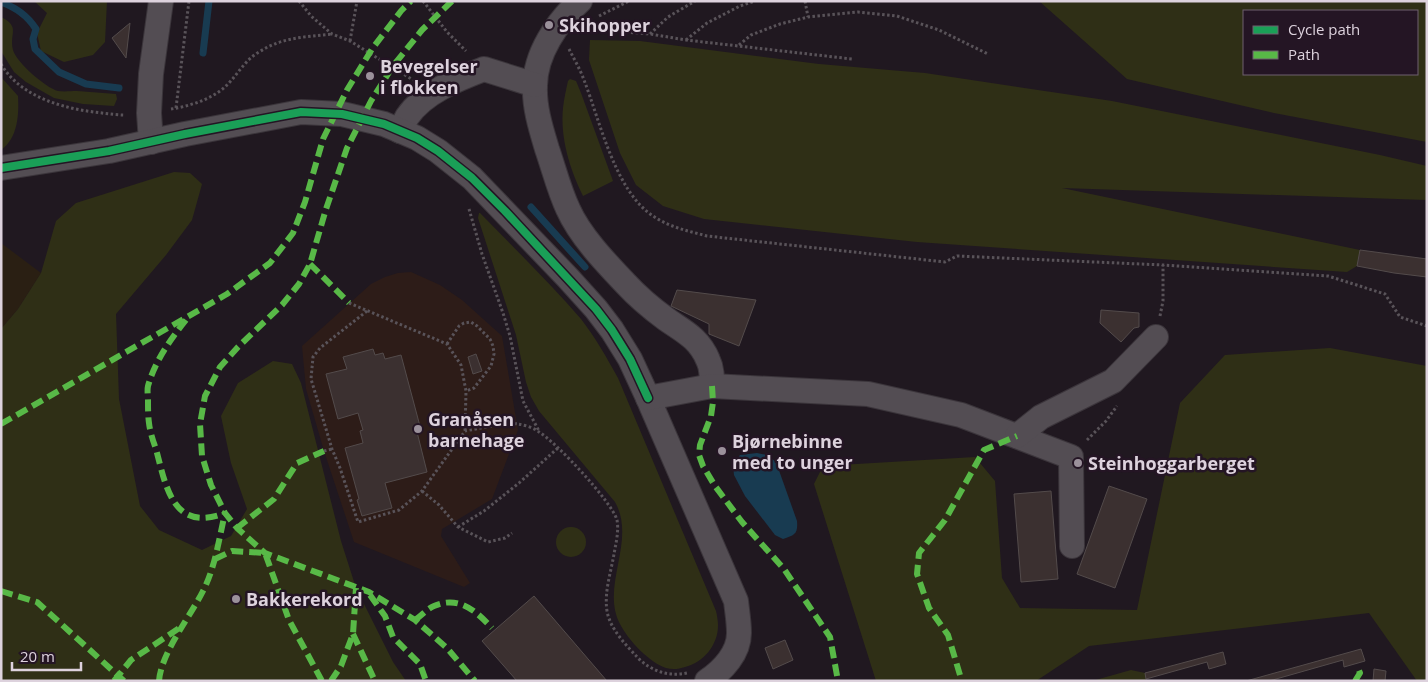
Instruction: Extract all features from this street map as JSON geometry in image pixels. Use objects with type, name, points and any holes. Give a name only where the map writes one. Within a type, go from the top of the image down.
[{"type":"street","points":[[151,142],[149,113],[151,74],[161,1]]},
{"type":"street","points":[[588,9],[572,8],[558,26],[542,53],[537,70],[535,85],[540,127],[560,190],[569,211],[592,245],[625,283],[667,320],[688,333],[698,342],[709,360],[712,386]]},
{"type":"street","points":[[400,131],[408,116],[430,96],[444,86],[484,69],[535,85]]},
{"type":"street","points":[[1,168],[109,151],[301,112],[342,114],[384,124],[417,138],[438,151],[472,178],[555,264],[596,309],[612,330],[630,360],[736,601],[740,634],[735,649],[720,672],[700,676]]},
{"type":"street","points":[[1017,436],[1041,417],[1113,381],[1156,337]]},
{"type":"street","points":[[648,398],[712,386],[868,394],[961,415],[1071,457],[1072,546]]},
{"type":"path","points":[[176,108],[190,1]]},
{"type":"path","points":[[300,1],[311,16],[332,34],[350,41],[412,79],[430,96]]},
{"type":"path","points":[[350,41],[357,1]]},
{"type":"path","points":[[423,1],[447,32],[484,69]]},
{"type":"path","points":[[588,9],[629,1]]},
{"type":"path","points":[[650,34],[668,17],[695,1]]},
{"type":"path","points":[[686,40],[707,23],[740,6],[755,1]]},
{"type":"path","points":[[805,1],[808,17]]},
{"type":"path","points":[[738,46],[751,35],[780,24],[808,17],[858,12],[897,16],[939,30],[988,54]]},
{"type":"path","points":[[587,30],[590,23]]},
{"type":"path","points":[[558,26],[650,34],[686,40],[852,59]]},
{"type":"path","points":[[558,26],[584,78],[611,156],[624,183],[637,202],[652,216],[674,227],[707,236],[945,262],[957,256],[1163,265],[1328,276],[1385,294],[1400,317],[1427,326]]},
{"type":"path","points":[[1,64],[6,72],[23,88],[52,103],[90,112],[122,115],[149,113],[176,108],[206,99],[217,93],[226,86],[248,60],[273,44],[291,38],[332,34]]},
{"type":"path","points":[[472,178],[465,189],[472,220],[510,336],[523,401],[539,431]]},
{"type":"path","points":[[350,303],[447,344],[462,365],[466,391],[465,431],[422,491],[399,510],[358,522],[332,449],[311,379],[313,357],[320,348],[367,311]]},
{"type":"path","points":[[447,344],[459,326],[471,322],[490,339],[493,346],[494,354],[491,366],[474,388],[466,391]]},
{"type":"path","points":[[465,431],[516,423],[539,431],[559,447],[610,505],[617,520],[617,537],[607,595],[607,611],[614,628],[639,658],[655,670],[669,674],[700,676]]},
{"type":"path","points":[[458,527],[519,483],[559,447]]},
{"type":"path","points":[[324,451],[332,449]]},
{"type":"path","points":[[422,491],[439,505],[458,527],[488,542],[505,538],[512,533]]},
{"type":"shaded area","points":[[34,1],[107,1],[105,42],[93,55],[64,62],[41,51],[37,33],[47,13]]},
{"type":"shaded area","points":[[1039,1],[1427,1],[1427,142],[1274,113],[1127,79]]},
{"type":"shaded area","points":[[1,17],[13,27],[12,44],[15,55],[39,80],[58,91],[116,94],[117,99],[114,106],[83,104],[54,98],[26,82],[14,72],[1,51]]},
{"type":"shaded area","points":[[590,40],[640,41],[819,64],[925,73],[1112,101],[1427,166],[1427,200],[1062,188],[1360,250],[1357,266],[1347,272],[917,242],[704,219],[663,206],[636,185],[620,153],[589,60]]},
{"type":"shaded area","points":[[1,77],[18,96],[18,118],[11,139],[1,150]]},
{"type":"shaded area","points":[[570,79],[576,81],[613,181],[583,196],[570,165],[563,131],[563,105]]},
{"type":"shaded area","points":[[174,172],[190,173],[202,184],[192,220],[166,255],[116,314],[119,399],[140,506],[159,530],[202,550],[231,536],[247,509],[231,463],[221,416],[238,383],[273,361],[292,364],[301,383],[341,541],[356,588],[393,662],[406,681],[1,681],[1,329],[18,309],[41,273],[56,221],[76,203]]},
{"type":"shaded area","points":[[479,213],[544,278],[581,319],[596,340],[618,378],[716,611],[718,626],[715,640],[708,652],[692,665],[674,669],[660,665],[640,650],[628,637],[620,624],[615,609],[614,594],[621,548],[621,517],[615,502],[539,411],[531,397],[516,335],[478,218]]},
{"type":"shaded area","points":[[1,243],[41,273],[18,309],[1,329]]},
{"type":"shaded area","name":"Granåsen barnehage","points":[[411,272],[440,285],[462,300],[502,336],[518,430],[492,499],[442,529],[441,536],[470,583],[464,587],[354,542],[306,389],[302,346],[371,284],[398,273]]},
{"type":"shaded area","points":[[1330,348],[1427,366],[1427,681],[1417,681],[1369,613],[1089,646],[1036,681],[876,681],[814,484],[823,466],[975,457],[995,481],[1002,578],[1020,608],[1137,610],[1180,403],[1225,355]]},
{"type":"shaded area","points":[[571,527],[577,528],[585,536],[585,548],[577,556],[571,557],[565,556],[557,548],[556,542],[557,536],[565,528]]},
{"type":"shaded area","points":[[1131,670],[1145,673],[1145,681],[1092,681]]},
{"type":"water","points":[[757,453],[767,455],[776,462],[797,521],[795,533],[783,539],[775,535],[745,496],[734,475],[733,465],[740,455]]},
{"type":"building","points":[[130,23],[126,58],[112,38]]},
{"type":"building","points":[[1360,250],[1427,259],[1427,277],[1357,266]]},
{"type":"building","points":[[677,290],[756,300],[739,346],[709,334],[709,324],[671,306]]},
{"type":"building","points":[[1101,310],[1139,313],[1139,327],[1134,328],[1121,342],[1100,323]]},
{"type":"building","points":[[373,349],[375,355],[383,353],[385,359],[401,355],[421,430],[417,432],[427,472],[385,483],[392,508],[362,516],[345,448],[363,443],[360,431],[363,430],[358,413],[338,419],[326,374],[347,369],[343,357]]},
{"type":"building","points":[[476,354],[482,371],[473,374],[468,357]]},
{"type":"building","points":[[1109,486],[1147,499],[1115,588],[1077,574]]},
{"type":"building","points":[[1051,491],[1058,579],[1021,582],[1014,494]]},
{"type":"building","points":[[534,596],[607,681],[517,681],[482,641]]},
{"type":"building","points":[[785,640],[793,660],[773,669],[765,648]]},
{"type":"building","points":[[1361,649],[1365,661],[1344,667],[1343,660],[1269,681],[1246,681]]},
{"type":"building","points":[[1223,652],[1226,664],[1209,669],[1207,662],[1146,679],[1145,673]]},
{"type":"building","points":[[1374,669],[1386,671],[1385,681],[1373,681]]},
{"type":"waterway","points":[[203,53],[209,1]]},
{"type":"waterway","points":[[1,2],[21,12],[33,24],[36,29],[33,39],[35,49],[59,72],[86,84],[119,88]]},
{"type":"waterway","points":[[531,207],[585,267]]},
{"type":"marked path","points":[[1,424],[227,294],[270,263],[293,233],[305,202],[323,139],[347,90],[372,49],[411,1]]},
{"type":"marked path","points":[[452,1],[422,30],[393,66],[371,101],[347,148],[310,264],[299,284],[282,305],[220,367],[205,396],[200,424],[202,456],[211,485],[225,513],[237,528],[265,553],[369,592],[415,620],[447,648],[475,681]]},
{"type":"marked path","points":[[310,264],[349,303]]},
{"type":"marked path","points":[[186,320],[164,351],[148,386],[150,430],[169,491],[175,503],[183,512],[194,517],[208,518],[225,513]]},
{"type":"marked path","points":[[712,386],[713,402],[711,416],[700,445],[699,455],[703,466],[715,486],[742,522],[784,569],[830,637],[838,681]]},
{"type":"marked path","points":[[960,675],[948,635],[929,608],[917,574],[919,553],[945,520],[984,450],[1017,436]]},
{"type":"marked path","points":[[237,528],[274,499],[297,463],[324,451]]},
{"type":"marked path","points":[[159,681],[170,647],[211,573],[225,513]]},
{"type":"marked path","points":[[215,559],[232,551],[265,553],[289,620],[322,681]]},
{"type":"marked path","points":[[331,681],[341,666],[353,634],[356,588]]},
{"type":"marked path","points":[[1,591],[37,602],[124,681]]},
{"type":"marked path","points":[[370,595],[385,616],[393,637],[420,664],[426,681]]},
{"type":"marked path","points":[[415,620],[434,606],[451,602],[466,606],[492,628]]},
{"type":"marked path","points":[[114,681],[131,660],[181,627]]},
{"type":"marked path","points":[[353,634],[375,681]]},
{"type":"marked path","points":[[1355,681],[1360,673],[1357,666]]},
{"type":"cycle path","points":[[1,168],[109,151],[185,134],[301,112],[342,114],[384,124],[417,138],[438,151],[472,178],[505,211],[596,309],[630,359],[648,398]]},
{"type":"place","name":"Skihopper","points":[[549,25]]},
{"type":"place","name":"Bevegelser i flokken","points":[[370,76]]},
{"type":"place","name":"Granåsen barnehage","points":[[418,429]]},
{"type":"place","name":"Bjørnebinne med to unger","points":[[722,451]]},
{"type":"place","name":"Steinhoggarberget","points":[[1078,463]]},
{"type":"place","name":"Bakkerekord","points":[[236,599]]}]
